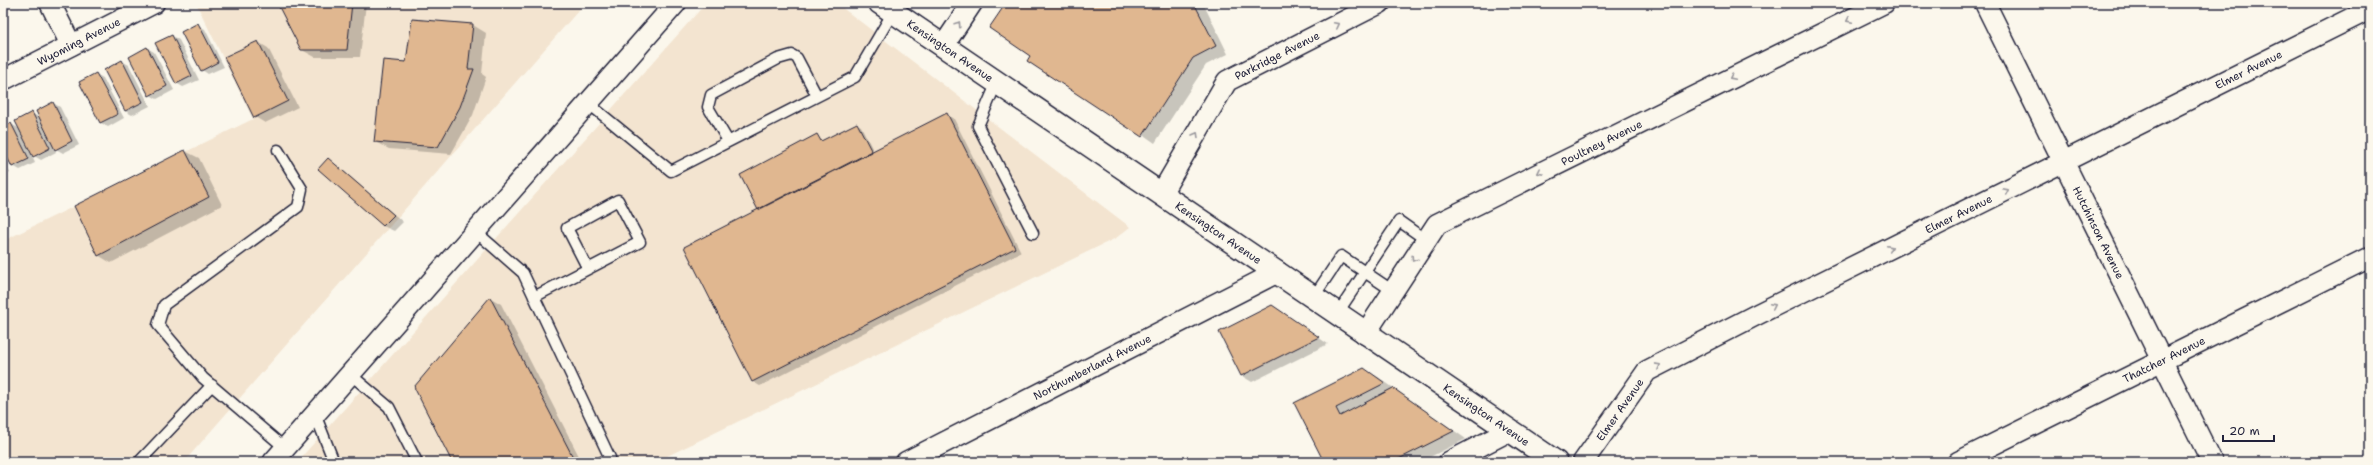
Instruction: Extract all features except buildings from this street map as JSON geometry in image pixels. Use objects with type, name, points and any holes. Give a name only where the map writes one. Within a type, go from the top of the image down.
[{"type":"street","points":[[50,3],[71,45]]},
{"type":"street","name":"Wyoming Avenue","points":[[3,80],[154,3]]},
{"type":"street","points":[[279,455],[676,3]]},
{"type":"street","points":[[944,45],[972,3]]},
{"type":"street","name":"Parkridge Avenue","points":[[1161,194],[1227,80],[1380,3]]},
{"type":"street","name":"Poultney Avenue","points":[[1365,334],[1437,224],[1884,3]]},
{"type":"street","name":"Hutchinson Avenue","points":[[1985,3],[2212,462]]},
{"type":"street","name":"Kensington Avenue","points":[[887,7],[1278,272],[1365,334],[1556,462]]},
{"type":"street","name":"Elmer Avenue","points":[[1583,462],[1648,371],[1751,317],[2370,9]]},
{"type":"street","name":"Thatcher Avenue","points":[[1958,462],[2370,257]]},
{"type":"street","name":"Northumberland Avenue","points":[[906,462],[1278,272]]},
{"type":"street","points":[[1449,462],[1509,431]]},
{"type":"lane","points":[[588,103],[671,171],[855,77],[887,7]]},
{"type":"lane","points":[[728,141],[708,107],[711,95],[778,59],[792,55],[797,58],[817,96]]},
{"type":"lane","points":[[997,82],[978,126],[1033,233]]},
{"type":"lane","points":[[278,150],[302,189],[298,207],[164,306],[158,325],[203,378],[212,385],[279,455]]},
{"type":"lane","points":[[534,296],[588,269],[640,242],[618,200],[567,228],[588,269]]},
{"type":"lane","points":[[1336,314],[1399,221],[1426,240]]},
{"type":"lane","points":[[475,232],[522,272],[610,458],[602,462]]},
{"type":"lane","points":[[1313,298],[1342,256],[1393,291]]},
{"type":"lane","points":[[350,374],[389,407],[417,462]]},
{"type":"lane","points":[[139,462],[212,385]]},
{"type":"lane","points":[[315,414],[334,462]]},
{"type":"shaded area","points":[[196,3],[585,3],[184,462],[3,462],[3,241],[253,119]]},
{"type":"shaded area","points":[[706,3],[836,3],[1130,227],[1116,238],[655,462],[297,462]]}]
